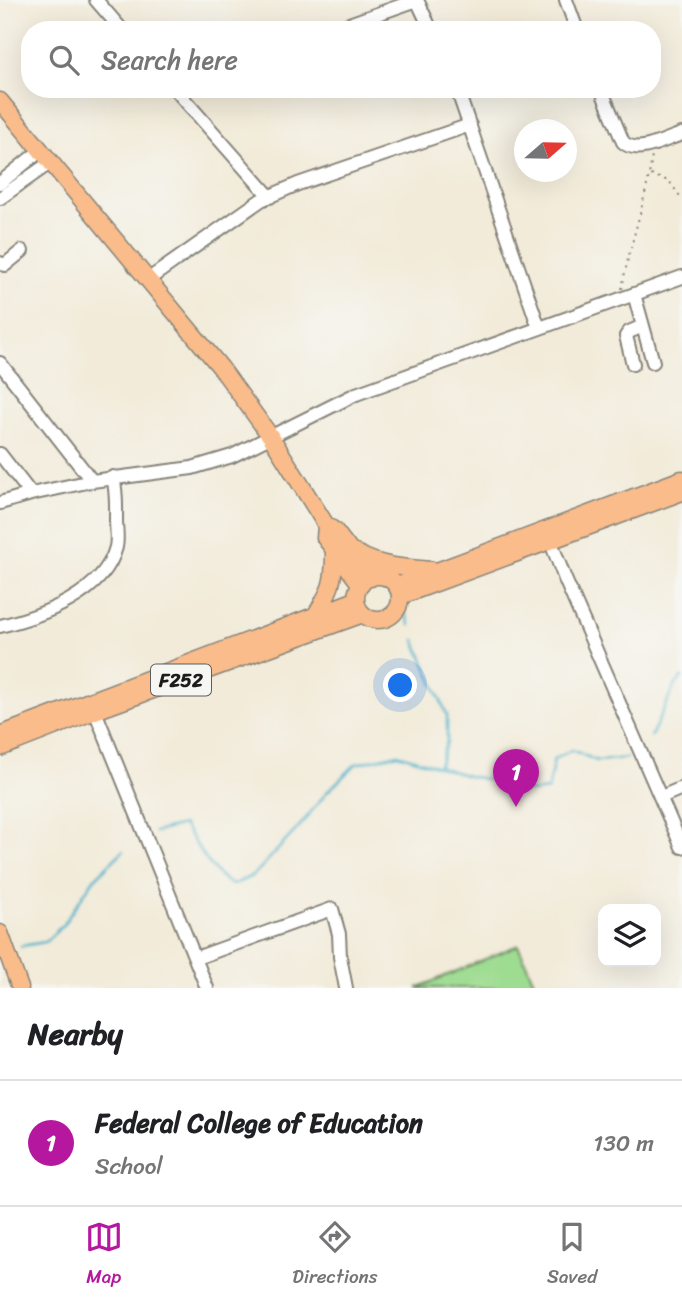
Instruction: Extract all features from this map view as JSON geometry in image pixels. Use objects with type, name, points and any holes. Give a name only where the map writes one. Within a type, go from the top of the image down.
[{"type":"main road","points":[[0,101],[221,368],[271,437],[326,525],[325,538],[341,549],[373,562],[439,570]]},
{"type":"main road","points":[[398,591],[548,535],[682,479]]},
{"type":"main road","points":[[398,591],[439,570],[682,492]]},
{"type":"main road","points":[[341,549],[363,594],[378,620],[388,618],[399,607],[398,591],[384,577],[363,594]]},
{"type":"main road","points":[[316,616],[331,590],[341,549]]},
{"type":"main road","name":"F252","points":[[0,745],[316,616],[363,594]]},
{"type":"main road","name":"F252","points":[[0,745],[95,711],[363,594]]},
{"type":"main road","points":[[0,933],[20,988]]},
{"type":"street","points":[[96,0],[114,21]]},
{"type":"street","points":[[358,21],[417,0],[427,21]]},
{"type":"street","points":[[566,0],[574,21]]},
{"type":"street","points":[[183,98],[270,197]]},
{"type":"street","points":[[460,98],[539,328]]},
{"type":"street","points":[[605,98],[623,142],[629,148],[638,148],[682,134]]},
{"type":"street","points":[[149,279],[261,200],[470,125]]},
{"type":"street","points":[[0,183],[46,156]]},
{"type":"street","points":[[0,198],[46,156]]},
{"type":"street","points":[[0,263],[5,265],[22,251]]},
{"type":"street","points":[[0,503],[113,477],[192,468],[232,456],[356,394],[682,278]]},
{"type":"street","points":[[634,294],[653,362]]},
{"type":"street","points":[[633,364],[626,337],[629,331],[643,326]]},
{"type":"street","points":[[0,363],[92,481]]},
{"type":"street","points":[[0,454],[31,494]]},
{"type":"street","points":[[0,625],[53,609],[93,584],[108,567],[117,545],[118,494],[113,477]]},
{"type":"street","points":[[548,535],[682,847]]},
{"type":"street","points":[[95,711],[207,988]]},
{"type":"street","points":[[661,797],[682,788]]},
{"type":"street","points":[[197,958],[332,909],[339,934],[346,988]]},
{"type":"path","points":[[620,299],[642,209],[644,190],[650,174],[653,143]]},
{"type":"path","points":[[650,174],[669,181],[682,199]]},
{"type":"green space","points":[[518,945],[537,988],[417,988]]},
{"type":"waterway","points":[[404,609],[410,625]]},
{"type":"waterway","points":[[415,640],[447,715],[447,741],[439,765]]},
{"type":"waterway","points":[[651,736],[682,677]]},
{"type":"waterway","points":[[155,832],[183,825],[211,866],[232,885],[254,875],[327,792],[356,764],[398,754],[468,776],[508,783],[532,792],[548,790],[554,759],[572,750],[597,761],[627,758]]},
{"type":"waterway","points":[[21,946],[45,942],[62,926],[94,879],[123,851]]},
{"type":"place","name":"Federal College of Education","points":[[516,807]]}]
